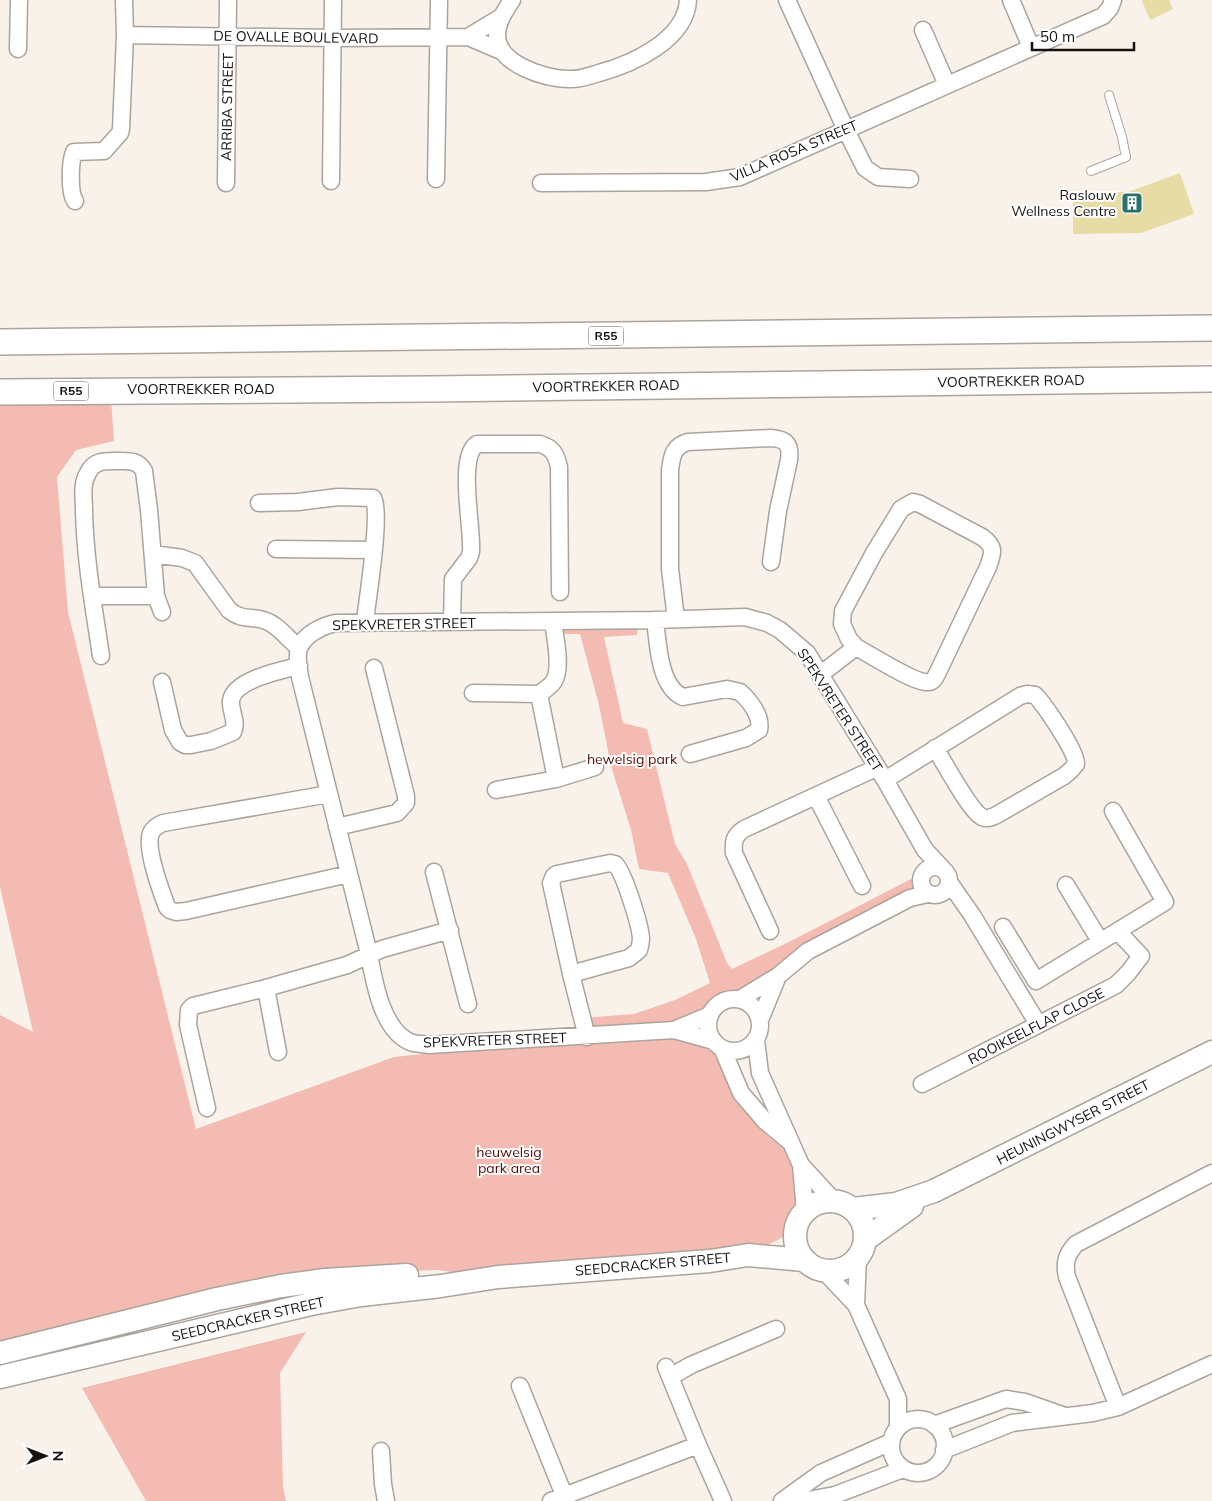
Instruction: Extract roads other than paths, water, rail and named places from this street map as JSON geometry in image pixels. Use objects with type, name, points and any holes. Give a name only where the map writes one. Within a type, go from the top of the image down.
[{"type":"main road","points":[[1072,330],[1212,316]]},
{"type":"main road","name":"R55","points":[[0,342],[1212,328]]},
{"type":"main road","name":"VOORTREKKER ROAD","points":[[0,392],[431,389],[1212,379]]},
{"type":"street","points":[[18,49],[19,0]]},
{"type":"street","points":[[75,201],[72,197],[71,175],[74,152],[104,151],[120,133],[121,129],[125,35],[124,0]]},
{"type":"street","name":"ARRIBA STREET","points":[[226,183],[228,0]]},
{"type":"street","points":[[331,181],[334,0]]},
{"type":"street","points":[[436,179],[440,0]]},
{"type":"street","points":[[501,51],[497,36],[502,18],[512,0]]},
{"type":"street","name":"DE OVALLE BOULEVARD","points":[[125,35],[334,38],[468,37],[501,51],[523,67],[546,76],[568,79],[590,76],[632,62],[650,52],[671,34],[681,21],[687,8],[688,0]]},
{"type":"street","points":[[788,0],[862,163],[871,174],[886,178],[910,179]]},
{"type":"street","points":[[1011,0],[1031,47]]},
{"type":"street","name":"VILLA ROSA STREET","points":[[541,183],[706,182],[740,177],[1103,16],[1107,13],[1113,0]]},
{"type":"street","name":"DE OVALLE BOULEVARD","points":[[468,37],[502,18]]},
{"type":"street","points":[[923,30],[946,84]]},
{"type":"street","points":[[676,620],[670,569],[670,470],[672,454],[681,444],[688,442],[770,438],[780,439],[788,445],[790,452],[789,460],[778,511],[771,562]]},
{"type":"street","points":[[452,622],[453,579],[469,558],[471,552],[467,482],[468,456],[471,449],[477,444],[540,444],[547,446],[556,454],[559,467],[560,592]]},
{"type":"street","points":[[101,656],[84,533],[84,484],[87,474],[99,462],[133,461],[141,466],[144,471],[156,596],[162,612]]},
{"type":"street","points":[[259,503],[298,502],[338,497],[371,497],[376,503],[377,525],[365,622]]},
{"type":"street","points":[[913,502],[920,504],[990,542],[993,552],[988,567],[932,681],[917,680],[856,647],[849,639],[842,624],[843,611],[874,553],[901,509],[913,502]]},
{"type":"street","points":[[276,548],[373,550]]},
{"type":"street","points":[[153,554],[182,558],[195,563],[229,610],[236,616],[268,621],[299,648]]},
{"type":"street","points":[[92,596],[156,596]]},
{"type":"street","name":"SPEKVRETER STREET","points":[[710,1015],[674,1030],[587,1036],[429,1045],[413,1043],[398,1033],[387,1018],[376,989],[299,666],[299,648],[308,636],[320,628],[335,623],[365,622],[553,622],[745,617],[767,623],[800,646],[821,674],[925,850],[935,882],[962,900],[1038,1024]]},
{"type":"street","points":[[655,620],[664,673],[668,685],[674,692],[683,698],[727,689],[740,692],[754,709],[760,722],[759,730],[746,738],[690,754]]},
{"type":"street","points":[[473,693],[540,694],[554,682],[557,674],[558,660],[553,622]]},
{"type":"street","points":[[821,674],[856,647]]},
{"type":"street","points":[[162,682],[176,737],[185,745],[191,745],[211,741],[233,732],[235,723],[231,704],[232,697],[244,684],[278,671],[299,666]]},
{"type":"street","points":[[337,827],[397,813],[406,803],[406,796],[374,668]]},
{"type":"street","points":[[770,931],[734,853],[735,837],[744,829],[816,796],[881,774],[935,748],[1020,696],[1031,693],[1045,707],[1074,754],[1076,764],[1064,776],[992,818],[983,818],[974,810],[935,748]]},
{"type":"street","points":[[540,694],[556,778]]},
{"type":"street","points":[[496,790],[556,778],[595,767]]},
{"type":"street","points":[[329,794],[163,823],[152,831],[150,838],[152,856],[167,907],[176,912],[205,908],[349,874]]},
{"type":"street","points":[[816,796],[862,886]]},
{"type":"street","points":[[1003,927],[1036,981],[1165,902],[1113,811]]},
{"type":"street","points":[[571,974],[629,958],[639,950],[640,933],[633,906],[623,875],[615,864],[610,863],[557,874],[552,879],[553,894],[571,974],[587,1036]]},
{"type":"street","points":[[434,872],[468,1004]]},
{"type":"street","points":[[740,999],[778,976],[808,951],[910,898],[935,882]]},
{"type":"street","points":[[1066,885],[1100,941]]},
{"type":"street","points":[[206,1108],[188,1025],[189,1010],[198,1003],[266,988],[347,965],[369,954],[450,930]]},
{"type":"street","name":"ROOIKEELFLAP CLOSE","points":[[922,1084],[1038,1024],[1109,990],[1123,979],[1140,956],[1120,931]]},
{"type":"street","points":[[760,1020],[778,976]]},
{"type":"street","points":[[266,988],[278,1052]]},
{"type":"street","points":[[720,1046],[730,1051],[741,1050],[750,1046],[756,1040],[760,1030],[760,1020],[753,1006],[740,999],[733,998],[722,1001],[710,1015],[708,1026],[720,1046],[741,1093],[765,1121],[790,1142]]},
{"type":"street","name":"SPEKVRETER STREET","points":[[674,1030],[720,1046]]},
{"type":"street","points":[[756,1040],[760,1073],[801,1165],[844,1205],[861,1217],[865,1230],[856,1305]]},
{"type":"street","points":[[720,1046],[760,1073]]},
{"type":"street","name":"HEUNINGWYSER STREET","points":[[844,1205],[896,1204],[934,1191],[1212,1052]]},
{"type":"street","points":[[801,1165],[800,1221],[796,1244],[800,1254],[856,1305],[898,1400],[893,1457],[903,1469],[916,1473],[929,1471],[939,1462],[944,1450],[942,1436],[929,1422],[898,1400]]},
{"type":"street","points":[[1118,1407],[1067,1277],[1066,1257],[1076,1244],[1212,1173]]},
{"type":"street","name":"HEUNINGWYSER STREET","points":[[862,1249],[934,1191]]},
{"type":"street","points":[[800,1221],[813,1205],[824,1201],[844,1205]]},
{"type":"street","name":"SEEDCRACKER STREET","points":[[748,1255],[800,1221]]},
{"type":"street","points":[[814,1265],[830,1272],[843,1270],[862,1249]]},
{"type":"street","name":"SEEDCRACKER STREET","points":[[0,1377],[361,1294],[440,1286],[498,1277],[710,1261],[748,1255],[814,1265]]},
{"type":"street","name":"SEEDCRACKER STREET","points":[[0,1353],[217,1300],[300,1283],[390,1276],[447,1275],[498,1277]]},
{"type":"street","points":[[723,1501],[668,1372],[691,1365],[776,1329]]},
{"type":"street","points":[[944,1450],[1020,1422],[1094,1413],[1118,1407],[1212,1364]]},
{"type":"street","points":[[520,1386],[558,1498],[698,1445]]},
{"type":"street","points":[[782,1501],[815,1477],[849,1461],[895,1435],[906,1422],[915,1420],[929,1422],[980,1409],[999,1400],[1012,1399],[1067,1416]]},
{"type":"street","points":[[980,1409],[991,1433]]},
{"type":"street","points":[[381,1451],[386,1501]]},
{"type":"street","points":[[849,1461],[860,1486]]},
{"type":"street","points":[[802,1501],[835,1495],[903,1469]]},
{"type":"lane","points":[[1091,171],[1126,157],[1109,95]]},
{"type":"place","name":"Raslouw Wellness Centre","points":[[1132,203]]},
{"type":"park label","name":"hewelsig park","points":[[632,759]]},
{"type":"park label","name":"heuwelsig park area","points":[[509,1160]]}]
